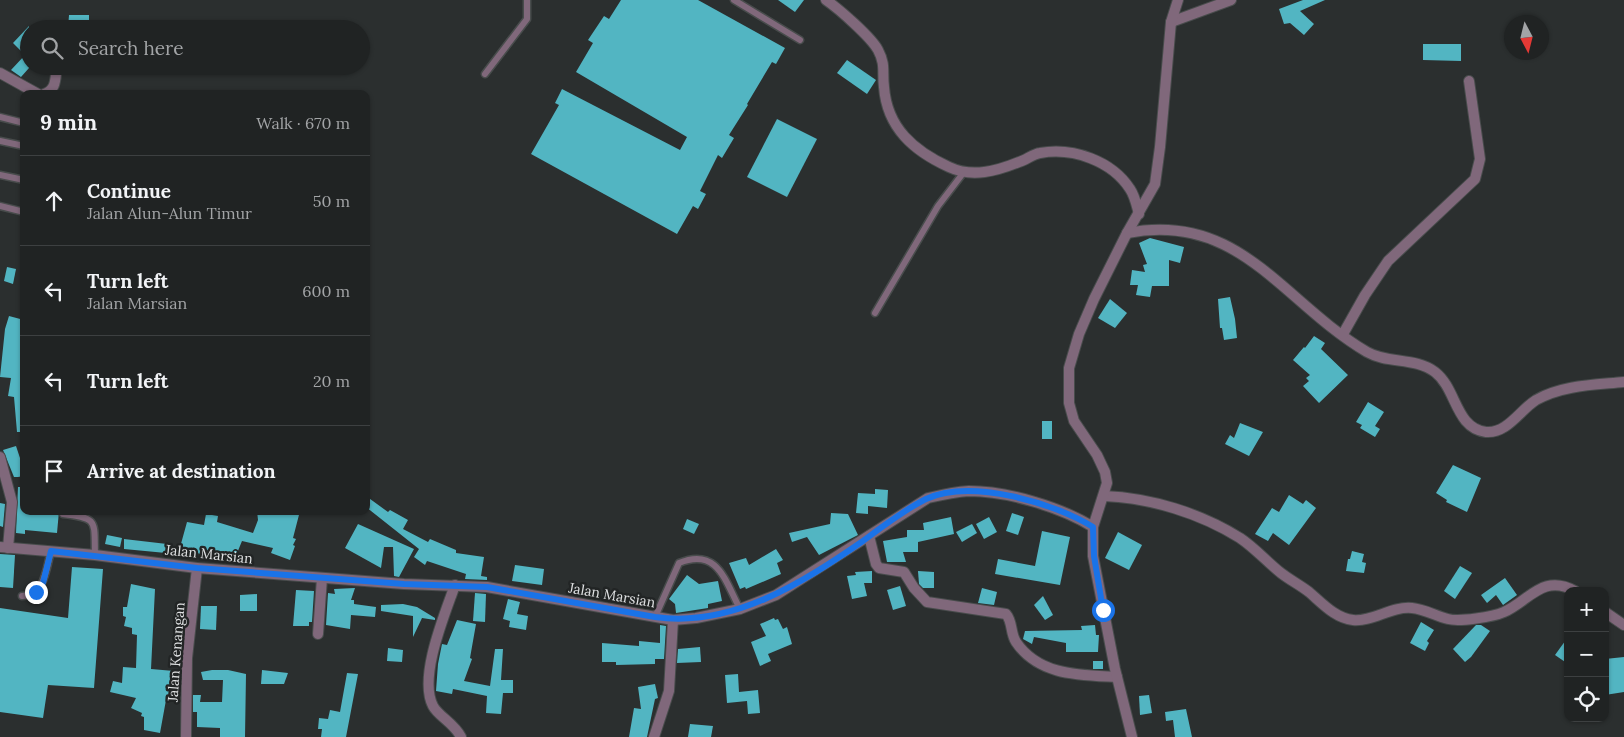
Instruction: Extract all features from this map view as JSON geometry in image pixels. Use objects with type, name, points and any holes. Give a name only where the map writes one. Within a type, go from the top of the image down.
[{"type":"street","points":[[826,0],[877,49],[885,69],[883,84],[888,108],[901,135],[916,149],[951,168],[964,172],[988,172],[1019,163],[1038,153],[1077,154],[1096,160],[1114,171],[1131,190],[1139,214]]},
{"type":"street","points":[[1132,737],[1117,677],[1094,556],[1093,527],[1107,483],[1105,472],[1097,455],[1074,420],[1069,403],[1069,368],[1087,314],[1127,233],[1155,184],[1158,170],[1170,22],[1178,0]]},
{"type":"street","points":[[1170,22],[1231,0]]},
{"type":"street","points":[[0,73],[31,90]]},
{"type":"street","points":[[52,90],[56,82],[56,75]]},
{"type":"street","points":[[1343,334],[1365,295],[1388,261],[1475,179],[1480,159],[1469,81]]},
{"type":"street","points":[[1127,233],[1150,228],[1196,232],[1216,240],[1248,258],[1330,326],[1380,358],[1423,365],[1436,372],[1451,389],[1459,412],[1468,425],[1474,429],[1487,432],[1499,430],[1522,410],[1553,392],[1568,388],[1624,382]]},
{"type":"street","points":[[0,457],[12,502],[4,548]]},
{"type":"street","name":"Jalan Marsian","points":[[4,548],[95,555],[197,568],[404,584],[487,587],[673,620],[696,618],[740,609],[776,594],[797,583],[928,498],[967,491],[1004,494],[1082,520],[1093,527]]},
{"type":"street","points":[[1104,496],[1135,498],[1174,508],[1219,528],[1241,539],[1280,573],[1338,616],[1352,620],[1364,620],[1390,611],[1411,608],[1451,620],[1485,617],[1505,612],[1536,590],[1547,586],[1568,587]]},
{"type":"street","points":[[870,536],[876,564],[879,568],[906,574],[914,588],[928,602],[1006,614],[1010,620],[1012,636],[1017,644],[1028,657],[1048,669],[1117,677]]},
{"type":"street","name":"Jalan Kenangan","points":[[186,737],[187,658],[197,568]]},
{"type":"street","points":[[318,634],[322,578]]},
{"type":"street","points":[[455,585],[431,656],[430,698],[434,709],[450,721],[461,737]]},
{"type":"street","points":[[1609,615],[1624,625]]},
{"type":"street","points":[[654,737],[669,691],[673,620]]},
{"type":"lane","points":[[485,74],[527,19],[527,0]]},
{"type":"lane","points":[[734,0],[800,40]]},
{"type":"lane","points":[[0,117],[20,122]]},
{"type":"lane","points":[[0,141],[20,145]]},
{"type":"lane","points":[[875,313],[938,206],[964,172]]},
{"type":"lane","points":[[0,175],[20,179]]},
{"type":"lane","points":[[0,206],[20,211]]},
{"type":"lane","points":[[71,515],[87,517],[94,524],[95,555]]},
{"type":"lane","points":[[22,596],[36,592],[43,583],[51,551]]},
{"type":"lane","points":[[655,617],[679,563],[705,558],[717,565],[740,609]]},
{"type":"building","points":[[621,0],[698,0],[785,48],[776,64],[772,62],[729,135],[734,138],[722,158],[718,155],[700,191],[706,194],[698,209],[693,206],[677,234],[531,154],[559,105],[555,103],[562,89],[680,150],[687,137],[576,72],[593,43],[588,40],[604,16],[609,19]]},
{"type":"building","points":[[778,0],[804,0],[795,12]]},
{"type":"building","points":[[1303,0],[1325,0],[1300,11],[1314,24],[1304,35],[1290,23],[1284,24],[1279,9]]},
{"type":"building","points":[[69,15],[89,15],[89,20],[69,20]]},
{"type":"building","points":[[20,36],[20,50],[13,43]]},
{"type":"building","points":[[1423,44],[1461,44],[1461,61],[1423,60]]},
{"type":"building","points":[[20,60],[20,75],[23,75],[21,77],[11,70]]},
{"type":"building","points":[[847,60],[876,80],[867,94],[837,73]]},
{"type":"building","points":[[777,119],[817,139],[787,197],[747,177]]},
{"type":"building","points":[[1150,238],[1184,247],[1180,263],[1169,260],[1169,286],[1152,286],[1150,297],[1136,295],[1138,285],[1130,285],[1132,270],[1145,272],[1143,265],[1147,264],[1139,243]]},
{"type":"building","points":[[7,267],[16,269],[13,284],[4,281]]},
{"type":"building","points":[[1230,297],[1237,338],[1224,340],[1222,328],[1220,328],[1218,299]]},
{"type":"building","points":[[1110,299],[1127,313],[1115,328],[1098,318]]},
{"type":"building","points":[[9,316],[20,319],[20,432],[17,432],[14,397],[8,396],[11,378],[0,377],[5,329]]},
{"type":"building","points":[[1314,336],[1325,343],[1321,349],[1348,375],[1319,403],[1303,386],[1309,381],[1306,378],[1310,375],[1293,360]]},
{"type":"building","points":[[1368,402],[1384,412],[1375,426],[1380,429],[1375,437],[1360,428],[1362,425],[1356,422]]},
{"type":"building","points":[[1042,421],[1052,421],[1052,439],[1042,439]]},
{"type":"building","points":[[1240,423],[1263,432],[1249,456],[1225,444],[1230,435],[1234,438]]},
{"type":"building","points":[[16,446],[20,458],[20,477],[14,477],[3,450]]},
{"type":"building","points":[[1453,465],[1481,478],[1467,512],[1446,502],[1447,500],[1436,493]]},
{"type":"building","points":[[18,487],[20,487],[20,515],[59,515],[57,533],[25,530],[25,534],[16,533]]},
{"type":"building","points":[[875,489],[888,490],[887,508],[868,506],[868,514],[856,513],[858,493],[875,494]]},
{"type":"building","points":[[1289,495],[1303,504],[1306,500],[1316,508],[1289,545],[1273,533],[1268,541],[1255,534],[1272,508],[1279,512]]},
{"type":"building","points":[[370,499],[388,512],[390,510],[408,520],[403,529],[428,542],[430,539],[456,550],[456,553],[484,557],[481,576],[487,577],[487,580],[465,579],[466,574],[427,561],[425,565],[414,557],[419,549],[370,510]]},
{"type":"building","points":[[0,503],[5,504],[3,527],[0,526]]},
{"type":"building","points":[[831,513],[848,514],[858,535],[819,555],[807,537],[792,542],[789,533],[830,524]]},
{"type":"building","points":[[1012,513],[1024,517],[1018,535],[1006,531]]},
{"type":"building","points":[[206,515],[218,516],[217,522],[253,533],[258,520],[257,515],[299,515],[293,538],[296,539],[293,545],[295,546],[290,560],[271,553],[273,548],[242,541],[233,563],[190,551],[190,553],[179,551],[187,522],[204,525]]},
{"type":"building","points":[[951,517],[954,534],[918,542],[918,552],[903,552],[906,562],[887,562],[883,541],[907,537],[907,530],[924,530],[923,523]]},
{"type":"building","points":[[989,517],[997,532],[984,539],[976,524]]},
{"type":"building","points":[[687,519],[699,524],[694,534],[683,529]]},
{"type":"building","points":[[358,524],[414,549],[399,577],[394,576],[393,547],[384,547],[381,568],[345,548]]},
{"type":"building","points":[[972,524],[977,533],[962,542],[956,532]]},
{"type":"building","points":[[1042,531],[1070,537],[1060,585],[995,574],[998,559],[1035,566]]},
{"type":"building","points":[[1118,532],[1142,545],[1129,570],[1105,558]]},
{"type":"building","points":[[107,535],[122,538],[120,547],[105,544]]},
{"type":"building","points":[[124,539],[167,544],[166,553],[124,549]]},
{"type":"building","points":[[776,549],[783,560],[777,563],[781,574],[746,589],[745,587],[740,589],[729,563],[746,558],[749,565]]},
{"type":"building","points":[[1352,551],[1364,554],[1362,562],[1366,563],[1364,573],[1346,571],[1348,559],[1350,559]]},
{"type":"building","points":[[0,554],[15,555],[13,588],[0,587]]},
{"type":"building","points":[[515,565],[544,569],[542,585],[512,581]]},
{"type":"building","points":[[1460,566],[1472,573],[1455,599],[1444,591]]},
{"type":"building","points":[[72,567],[103,569],[94,688],[48,685],[43,718],[0,712],[0,608],[68,618]]},
{"type":"building","points":[[872,571],[872,583],[864,583],[867,596],[852,599],[847,576],[856,575],[855,572]]},
{"type":"building","points":[[918,571],[934,572],[934,588],[923,588],[919,584]]},
{"type":"building","points":[[687,575],[699,584],[718,581],[722,601],[708,604],[708,608],[676,613],[675,604],[669,599]]},
{"type":"building","points":[[1505,578],[1517,595],[1503,605],[1496,595],[1487,603],[1481,595]]},
{"type":"building","points":[[131,584],[155,589],[151,669],[174,671],[174,700],[166,700],[160,733],[144,730],[144,717],[141,716],[142,713],[131,708],[136,698],[110,692],[113,681],[122,683],[123,667],[136,668],[137,635],[132,634],[132,628],[124,626],[126,617],[123,616],[123,607],[127,607]]},
{"type":"building","points":[[900,586],[906,606],[893,610],[887,590]]},
{"type":"building","points":[[355,588],[351,600],[354,600],[354,604],[376,607],[375,617],[351,615],[350,629],[326,625],[328,593],[335,594],[334,589]]},
{"type":"building","points":[[982,588],[997,592],[994,605],[978,603]]},
{"type":"building","points":[[296,590],[314,591],[312,622],[309,622],[309,626],[293,626]]},
{"type":"building","points":[[475,593],[486,594],[485,622],[473,621]]},
{"type":"building","points":[[257,594],[257,611],[240,611],[240,595]]},
{"type":"building","points":[[1043,596],[1053,615],[1045,620],[1034,605]]},
{"type":"building","points":[[508,599],[520,602],[517,614],[528,616],[526,630],[509,627],[510,621],[503,619]]},
{"type":"building","points":[[403,604],[417,607],[435,618],[435,620],[422,618],[413,637],[413,616],[381,611],[381,605]]},
{"type":"building","points":[[201,606],[217,606],[216,630],[200,629]]},
{"type":"building","points":[[774,618],[775,620],[778,619],[783,629],[787,627],[792,644],[768,654],[771,661],[760,666],[751,642],[766,636],[760,624]]},
{"type":"building","points":[[457,620],[476,624],[470,658],[472,659],[464,681],[490,686],[495,649],[503,649],[501,680],[513,680],[513,693],[503,693],[501,714],[486,713],[487,696],[453,689],[452,694],[436,691],[442,644],[447,645]]},
{"type":"building","points":[[1421,622],[1434,630],[1427,641],[1429,643],[1425,651],[1410,643]]},
{"type":"building","points":[[660,625],[666,626],[664,659],[655,659],[655,664],[616,665],[616,662],[602,662],[602,643],[639,646],[639,641],[660,643]]},
{"type":"building","points":[[1095,625],[1096,635],[1099,635],[1098,652],[1066,652],[1066,643],[1034,637],[1032,644],[1023,639],[1025,631],[1082,630],[1081,626]]},
{"type":"building","points":[[1476,625],[1481,625],[1490,631],[1471,657],[1465,662],[1453,649]]},
{"type":"building","points":[[1564,643],[1564,661],[1555,655]]},
{"type":"building","points":[[700,647],[701,662],[677,663],[678,649]]},
{"type":"building","points":[[388,648],[403,650],[402,662],[387,661]]},
{"type":"building","points":[[1624,657],[1624,692],[1609,694],[1609,659]]},
{"type":"building","points":[[1093,661],[1103,661],[1103,669],[1093,669]]},
{"type":"building","points":[[228,670],[246,674],[245,737],[220,737],[220,728],[197,727],[197,712],[193,712],[193,695],[201,695],[200,702],[222,702],[223,680],[203,680],[201,672]]},
{"type":"building","points":[[262,670],[288,673],[284,684],[261,684]]},
{"type":"building","points":[[347,673],[358,674],[346,737],[321,737],[322,729],[318,729],[319,718],[328,719],[330,710],[340,712]]},
{"type":"building","points":[[738,674],[739,692],[758,690],[760,713],[748,714],[747,701],[727,703],[725,675]]},
{"type":"building","points":[[655,684],[658,698],[655,699],[647,737],[629,737],[634,708],[641,709],[638,687]]},
{"type":"building","points":[[1149,695],[1152,713],[1140,715],[1139,696]]},
{"type":"building","points":[[1186,709],[1192,737],[1175,737],[1173,720],[1166,721],[1165,712]]},
{"type":"building","points":[[690,724],[713,726],[711,737],[688,737]]},
{"type":"route","points":[[36,592],[43,583],[51,551],[197,568],[404,584],[487,587],[673,620],[696,618],[740,609],[776,594],[797,583],[928,498],[967,491],[1004,494],[1082,520],[1093,527],[1094,556],[1103,610]]}]
